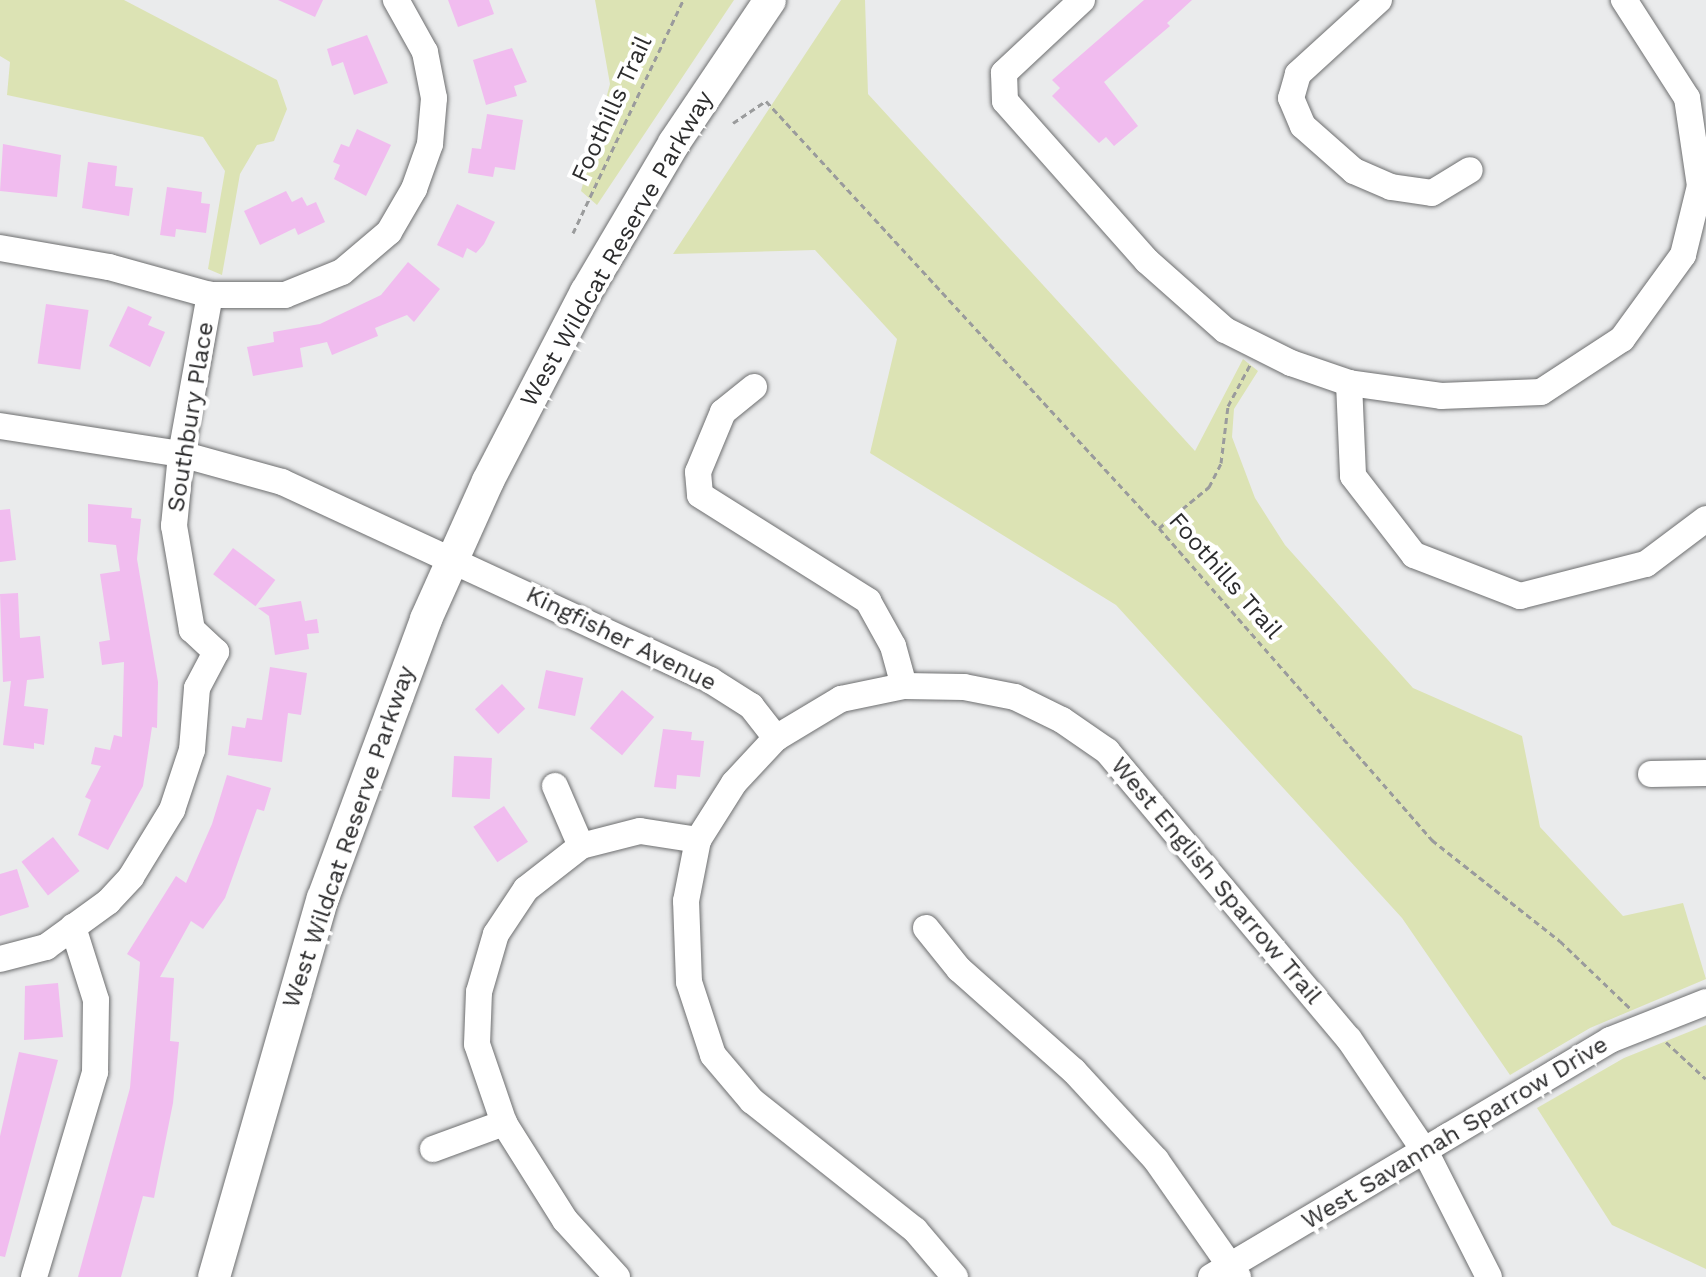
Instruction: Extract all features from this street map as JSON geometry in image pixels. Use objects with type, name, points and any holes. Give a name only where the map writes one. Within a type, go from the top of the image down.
[{"type":"main road","name":"West Wildcat Reserve Parkway","points":[[214,1277],[327,885],[372,753],[452,559],[586,292],[674,143],[770,0]]},
{"type":"street","points":[[0,248],[109,267],[210,295],[285,295],[342,272],[389,232],[414,189],[430,144],[434,98],[425,52],[396,0]]},
{"type":"street","points":[[1082,0],[1004,73],[1005,101],[1147,261],[1225,330],[1260,348],[1349,383],[1441,396],[1541,392],[1622,339],[1683,255],[1700,186],[1687,98],[1624,0]]},
{"type":"street","points":[[1379,0],[1298,74],[1291,98],[1303,126],[1354,171],[1391,187],[1432,193],[1470,170]]},
{"type":"street","name":"Southbury Place","points":[[0,959],[46,947],[131,877],[172,810],[192,750],[197,688],[216,652],[192,630],[174,526],[181,454],[210,295]]},
{"type":"street","points":[[1349,383],[1353,476],[1414,555],[1506,591],[1520,596],[1646,564],[1706,519]]},
{"type":"street","points":[[754,387],[723,412],[698,472],[700,495],[868,601],[893,646],[904,686]]},
{"type":"street","name":"Kingfisher Avenue","points":[[0,426],[181,454],[282,482],[710,680],[751,706],[776,738]]},
{"type":"street","name":"West English Sparrow Trail","points":[[955,1277],[915,1230],[752,1101],[713,1055],[689,982],[686,901],[698,840],[734,783],[776,738],[841,699],[904,686],[964,687],[1015,697],[1062,720],[1107,751],[1349,1039],[1426,1153],[1489,1277]]},
{"type":"street","points":[[1651,774],[1691,777],[1706,773]]},
{"type":"street","points":[[555,786],[581,846]]},
{"type":"street","points":[[617,1277],[556,1208],[504,1123],[477,1044],[479,992],[496,934],[526,889],[581,846],[640,831],[698,840]]},
{"type":"street","points":[[34,1277],[95,1072],[96,1000],[73,927]]},
{"type":"street","points":[[926,928],[959,969],[1074,1071],[1156,1160],[1227,1273]]},
{"type":"street","name":"West Savannah Sparrow Drive","points":[[1227,1273],[1610,1040],[1706,1002]]},
{"type":"street","points":[[433,1149],[504,1123]]},
{"type":"path","name":"Foothills Trail","points":[[573,233],[683,0]]},
{"type":"path","name":"Foothills Trail","points":[[733,123],[766,101],[1159,528],[1432,840],[1560,941],[1706,1079]]},
{"type":"path","points":[[1159,528],[1209,487],[1221,463],[1228,406],[1260,348]]},
{"type":"green space","points":[[0,0],[124,0],[277,80],[287,109],[274,141],[257,145],[240,174],[222,275],[208,269],[225,171],[203,137],[7,95],[10,62],[0,56]]},
{"type":"green space","points":[[595,0],[734,0],[597,205],[581,191],[610,84]]},
{"type":"green space","points":[[841,0],[865,0],[868,94],[1195,451],[1243,359],[1258,371],[1234,409],[1232,437],[1255,498],[1285,545],[1413,688],[1522,736],[1540,827],[1623,916],[1683,903],[1706,979],[1590,1028],[1510,1075],[1402,918],[1116,605],[870,453],[897,339],[815,250],[673,254]]},
{"type":"green space","points":[[1706,1025],[1706,1269],[1612,1225],[1537,1108],[1624,1058]]},
{"type":"building","points":[[278,0],[323,0],[315,17]]},
{"type":"building","points":[[448,0],[489,0],[494,14],[458,27]]},
{"type":"building","points":[[1144,0],[1192,0],[1167,23],[1170,26],[1104,82],[1138,126],[1114,146],[1106,137],[1099,143],[1052,96],[1060,88],[1052,80]]},
{"type":"building","points":[[367,35],[388,83],[354,95],[343,62],[332,66],[327,49]]},
{"type":"building","points":[[512,48],[527,82],[514,86],[517,96],[486,105],[473,60]]},
{"type":"building","points":[[487,114],[523,120],[515,170],[495,167],[493,177],[468,173],[472,148],[481,149]]},
{"type":"building","points":[[357,129],[391,145],[366,196],[334,179],[340,165],[333,162],[341,144],[349,147]]},
{"type":"building","points":[[3,144],[61,155],[57,197],[0,191]]},
{"type":"building","points":[[88,162],[117,166],[115,186],[133,188],[129,216],[82,208]]},
{"type":"building","points":[[167,187],[202,192],[201,203],[210,204],[206,233],[176,229],[175,237],[160,235]]},
{"type":"building","points":[[286,191],[292,202],[302,197],[307,206],[316,202],[325,222],[298,235],[295,228],[260,245],[244,211]]},
{"type":"building","points":[[457,204],[495,222],[476,253],[467,248],[463,258],[437,245]]},
{"type":"building","points":[[408,262],[440,289],[414,322],[407,315],[375,328],[378,336],[332,355],[327,342],[300,348],[303,367],[253,376],[247,347],[274,342],[273,332],[320,324],[381,295]]},
{"type":"building","points":[[46,304],[89,310],[80,369],[38,363]]},
{"type":"building","points":[[128,306],[152,317],[148,325],[165,332],[150,367],[109,346]]},
{"type":"building","points":[[88,504],[132,508],[131,518],[141,519],[137,559],[158,682],[157,728],[152,727],[143,786],[108,850],[78,835],[91,800],[85,797],[101,766],[91,764],[95,747],[110,750],[114,735],[122,737],[124,662],[102,665],[99,642],[110,640],[100,574],[120,571],[116,545],[88,542]]},
{"type":"building","points":[[10,509],[16,560],[0,562],[0,510]]},
{"type":"building","points":[[233,548],[275,580],[255,606],[213,574]]},
{"type":"building","points":[[18,593],[20,638],[40,636],[44,678],[27,680],[24,706],[48,709],[44,745],[34,743],[34,749],[3,745],[11,681],[3,682],[0,594]]},
{"type":"building","points":[[301,601],[305,621],[317,619],[319,633],[307,634],[309,649],[275,655],[269,616],[258,608]]},
{"type":"building","points":[[270,667],[307,673],[301,715],[288,713],[282,762],[228,755],[232,726],[245,728],[247,718],[262,720]]},
{"type":"building","points":[[546,670],[583,678],[575,716],[538,708]]},
{"type":"building","points":[[502,684],[525,709],[498,734],[475,709]]},
{"type":"building","points":[[622,690],[654,717],[622,755],[590,728]]},
{"type":"building","points":[[663,729],[692,732],[691,740],[704,741],[700,777],[677,775],[676,789],[654,787]]},
{"type":"building","points":[[454,756],[492,758],[490,799],[452,797]]},
{"type":"building","points":[[227,775],[271,788],[264,811],[257,809],[225,898],[203,929],[191,921],[160,977],[174,978],[170,1041],[179,1042],[173,1103],[154,1198],[143,1196],[121,1277],[78,1277],[130,1088],[140,962],[127,954],[176,876],[186,883],[212,824]]},
{"type":"building","points":[[504,806],[528,842],[497,862],[473,827]]},
{"type":"building","points":[[53,837],[79,871],[48,896],[21,862]]},
{"type":"building","points":[[17,869],[29,907],[0,916],[0,874]]},
{"type":"building","points":[[58,983],[63,1037],[24,1040],[25,986]]},
{"type":"building","points":[[19,1052],[58,1060],[5,1257],[0,1256],[0,1136]]}]
